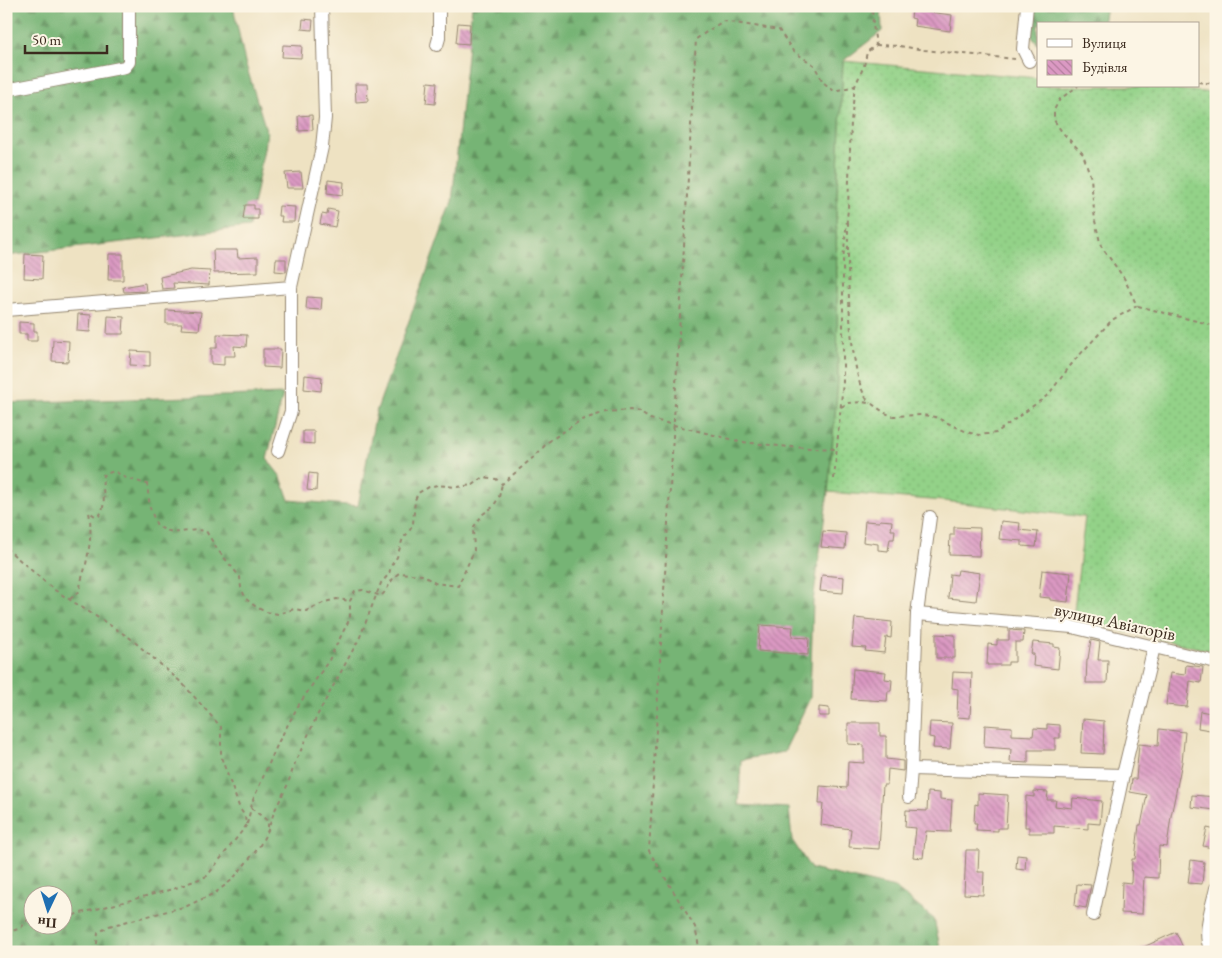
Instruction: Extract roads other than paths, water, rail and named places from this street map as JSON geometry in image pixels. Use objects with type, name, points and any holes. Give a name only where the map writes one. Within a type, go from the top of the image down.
[{"type":"street","points":[[6,90],[125,67],[129,62],[129,6]]},
{"type":"street","points":[[278,452],[291,411],[291,287],[323,137],[325,118],[322,6]]},
{"type":"street","points":[[437,46],[439,38],[439,6]]},
{"type":"street","points":[[1027,6],[1023,49],[1029,61]]},
{"type":"street","points":[[6,310],[291,287]]},
{"type":"street","points":[[909,797],[917,614],[930,517]]},
{"type":"street","name":"вулиця Авіаторів","points":[[917,614],[1072,627],[1216,662]]},
{"type":"street","points":[[1093,915],[1123,776],[1154,647]]},
{"type":"street","points":[[911,769],[1123,776]]},
{"type":"street","points":[[1214,952],[1210,949],[1206,935],[1216,888]]}]
